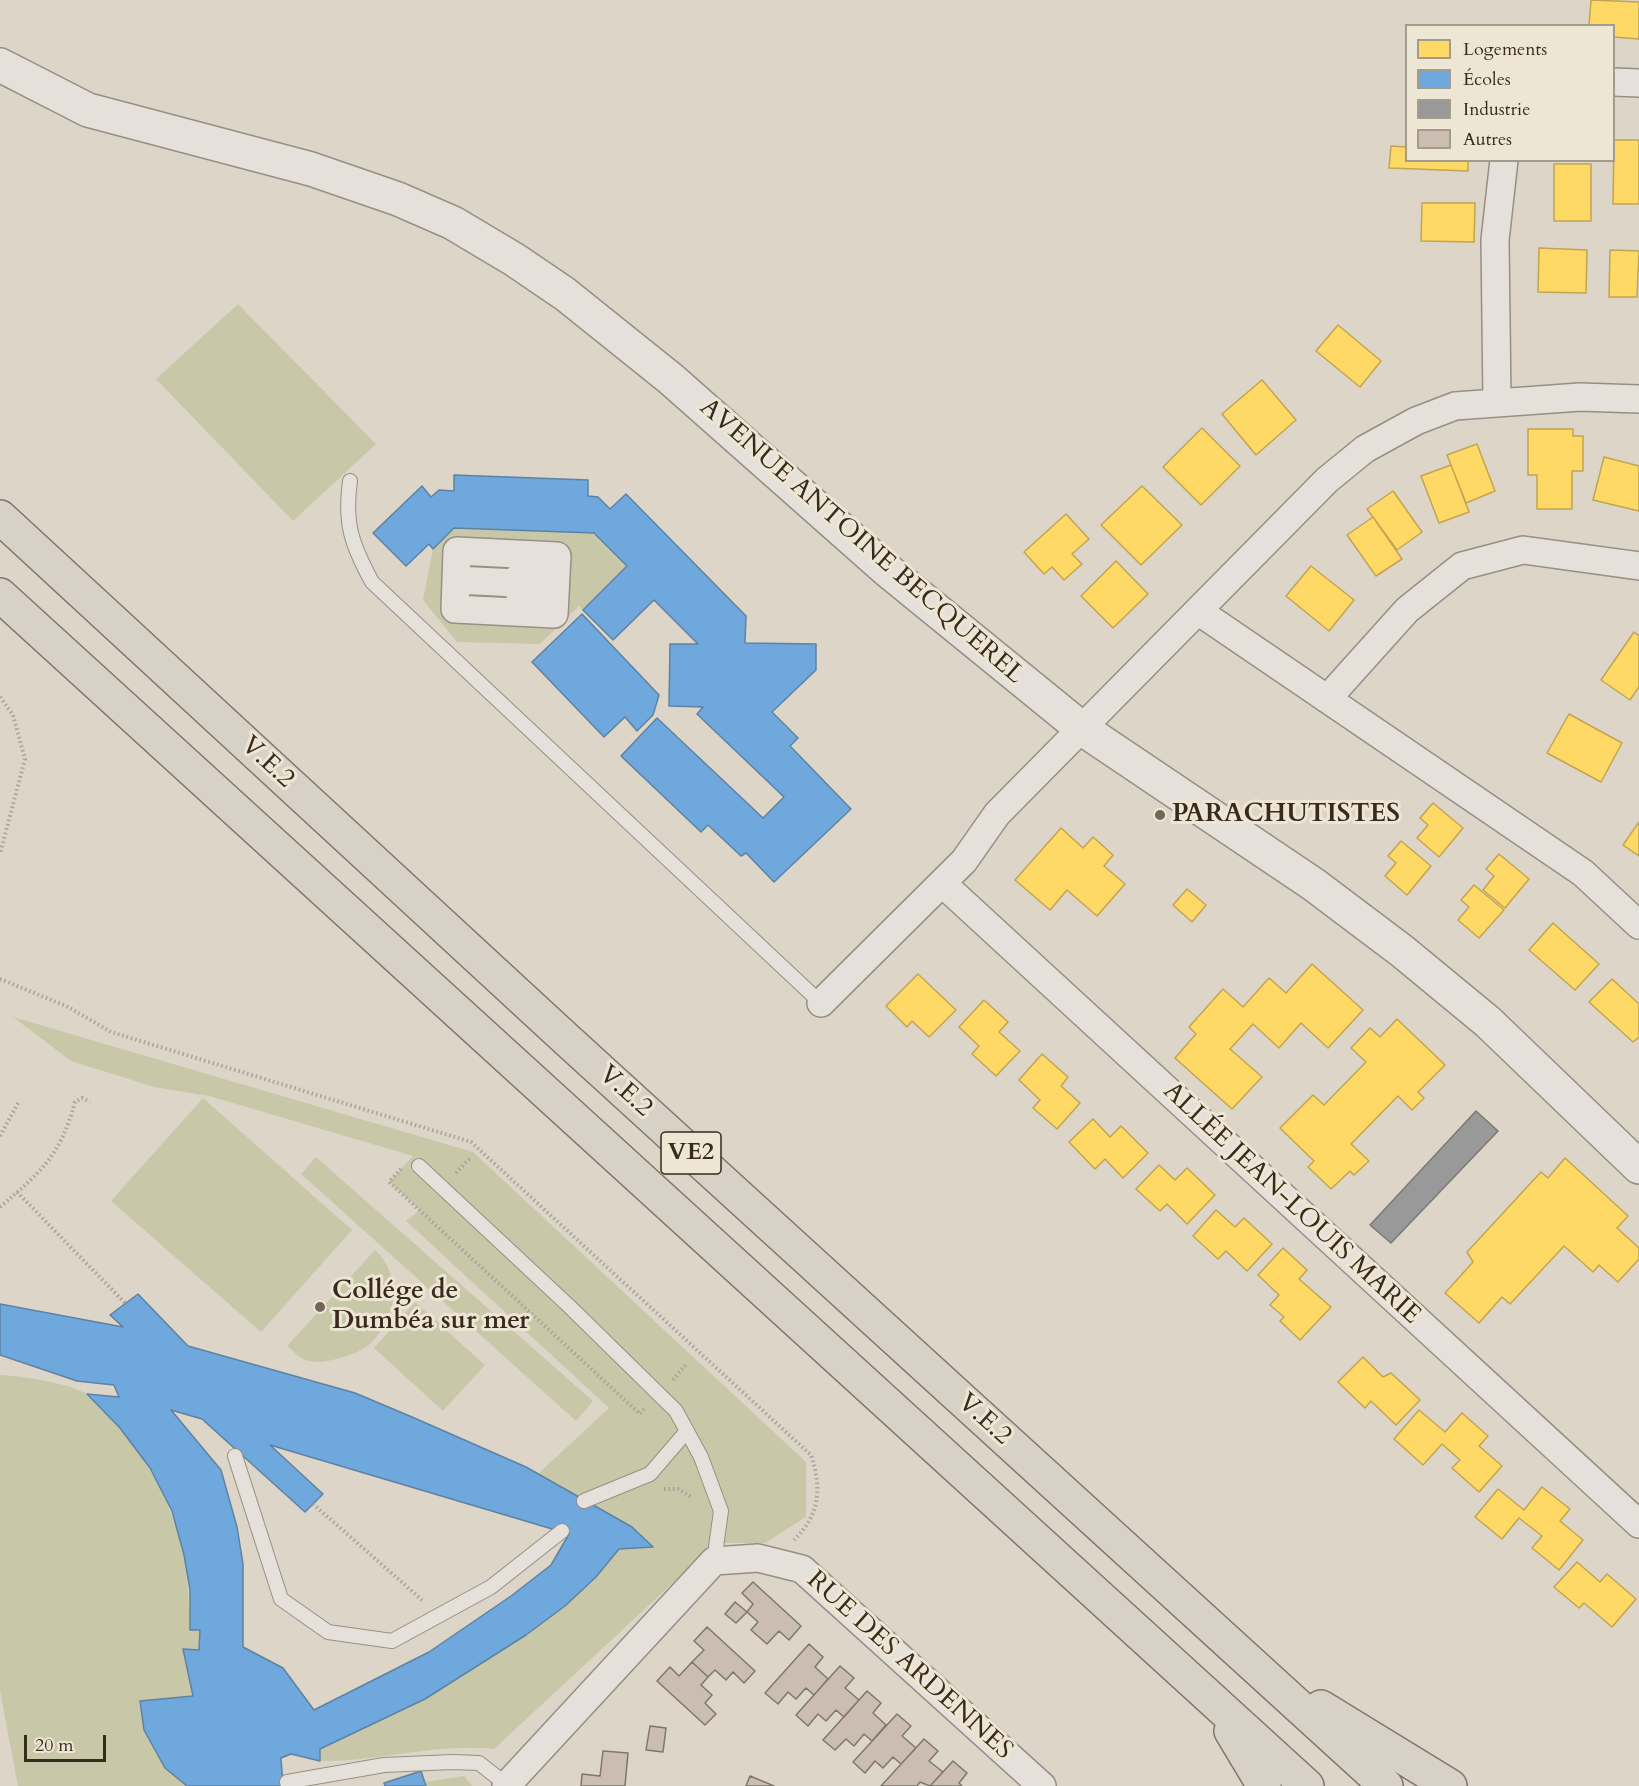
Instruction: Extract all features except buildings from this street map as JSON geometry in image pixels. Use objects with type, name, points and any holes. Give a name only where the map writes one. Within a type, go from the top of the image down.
[{"type":"highway","name":"V.E.2","points":[[0,517],[565,1038],[1386,1786]]},
{"type":"highway","name":"V.E.2","points":[[0,595],[1307,1786]]},
{"type":"highway","points":[[1248,1661],[1450,1786]]},
{"type":"highway","points":[[1209,1697],[1264,1786]]},
{"type":"street","name":"AVENUE ANTOINE BECQUEREL","points":[[0,65],[88,110],[311,169],[398,199],[453,223],[565,294],[671,379],[887,570],[1081,728],[1313,884],[1402,951],[1488,1022],[1639,1167]]},
{"type":"street","points":[[1615,82],[1639,83]]},
{"type":"street","points":[[1497,402],[1495,240],[1504,162]]},
{"type":"street","points":[[821,1003],[964,861],[997,814],[1081,728],[1327,480],[1365,449],[1416,421],[1455,406],[1580,397],[1639,399]]},
{"type":"street","points":[[1327,699],[1407,610],[1462,566],[1523,550],[1639,566]]},
{"type":"street","points":[[458,551],[484,552],[530,584],[481,610],[455,609],[458,551]]},
{"type":"street","points":[[481,610],[484,552]]},
{"type":"street","points":[[456,580],[530,584]]},
{"type":"street","points":[[1198,611],[1583,873],[1639,925]]},
{"type":"street","name":"ALLÉE JEAN-LOUIS MARIE","points":[[942,883],[1639,1524]]},
{"type":"street","name":"RUE DES ARDENNES","points":[[714,1561],[758,1558],[802,1569],[1042,1786]]},
{"type":"street","points":[[507,1785],[714,1561]]},
{"type":"lane","points":[[350,482],[348,500],[353,546],[372,582],[821,1003]]},
{"type":"lane","points":[[412,1165],[675,1411],[701,1457],[722,1511],[714,1561]]},
{"type":"lane","points":[[584,1501],[650,1474],[687,1431]]},
{"type":"lane","points":[[235,1456],[281,1599],[328,1632],[392,1641],[491,1587],[562,1531]]},
{"type":"lane","points":[[286,1782],[384,1765],[452,1762],[479,1763],[507,1785]]},
{"type":"path","points":[[0,697],[13,715],[26,759],[0,854]]},
{"type":"path","points":[[0,1207],[53,1158],[68,1130],[75,1102],[82,1098],[90,1102]]},
{"type":"path","points":[[0,1136],[18,1103]]},
{"type":"path","points":[[453,1177],[470,1158]]},
{"type":"path","points":[[412,1165],[389,1182],[640,1414],[649,1404]]},
{"type":"path","points":[[17,1192],[126,1304]]},
{"type":"path","points":[[661,1489],[678,1489],[700,1505]]},
{"type":"path","points":[[313,1504],[439,1615]]},
{"type":"green space","points":[[238,304],[376,444],[293,521],[156,379]]},
{"type":"green space","points":[[454,528],[594,533],[627,566],[583,610],[579,606],[540,644],[457,642],[423,600],[433,549]]},
{"type":"green space","points":[[13,1017],[473,1152],[806,1462],[806,1517],[765,1543],[716,1543],[494,1749],[450,1748],[364,1759],[320,1761],[320,1749],[425,1699],[476,1667],[596,1577],[619,1549],[652,1547],[632,1527],[538,1474],[609,1408],[406,1221],[420,1210],[389,1182],[413,1156],[209,1096],[154,1087],[71,1061]]},
{"type":"green space","points":[[203,1098],[352,1230],[261,1332],[111,1201]]},
{"type":"green space","points":[[316,1157],[593,1401],[576,1421],[301,1174]]},
{"type":"green space","points":[[375,1250],[384,1260],[393,1282],[392,1306],[382,1329],[366,1347],[347,1356],[319,1362],[299,1357],[287,1346]]},
{"type":"green space","points":[[415,1302],[485,1365],[443,1411],[374,1348]]},
{"type":"green space","points":[[0,1375],[59,1384],[88,1395],[131,1442],[159,1487],[177,1531],[183,1553],[190,1629],[200,1630],[199,1650],[183,1650],[193,1696],[140,1702],[145,1728],[154,1749],[167,1768],[187,1786],[18,1786],[0,1691]]},
{"type":"green space","points":[[464,1776],[472,1786],[426,1786],[425,1782]]},
{"type":"place","name":"PARACHUTISTES","points":[[1160,815]]},
{"type":"place","name":"Collége de Dumbéa sur mer","points":[[320,1307]]}]
